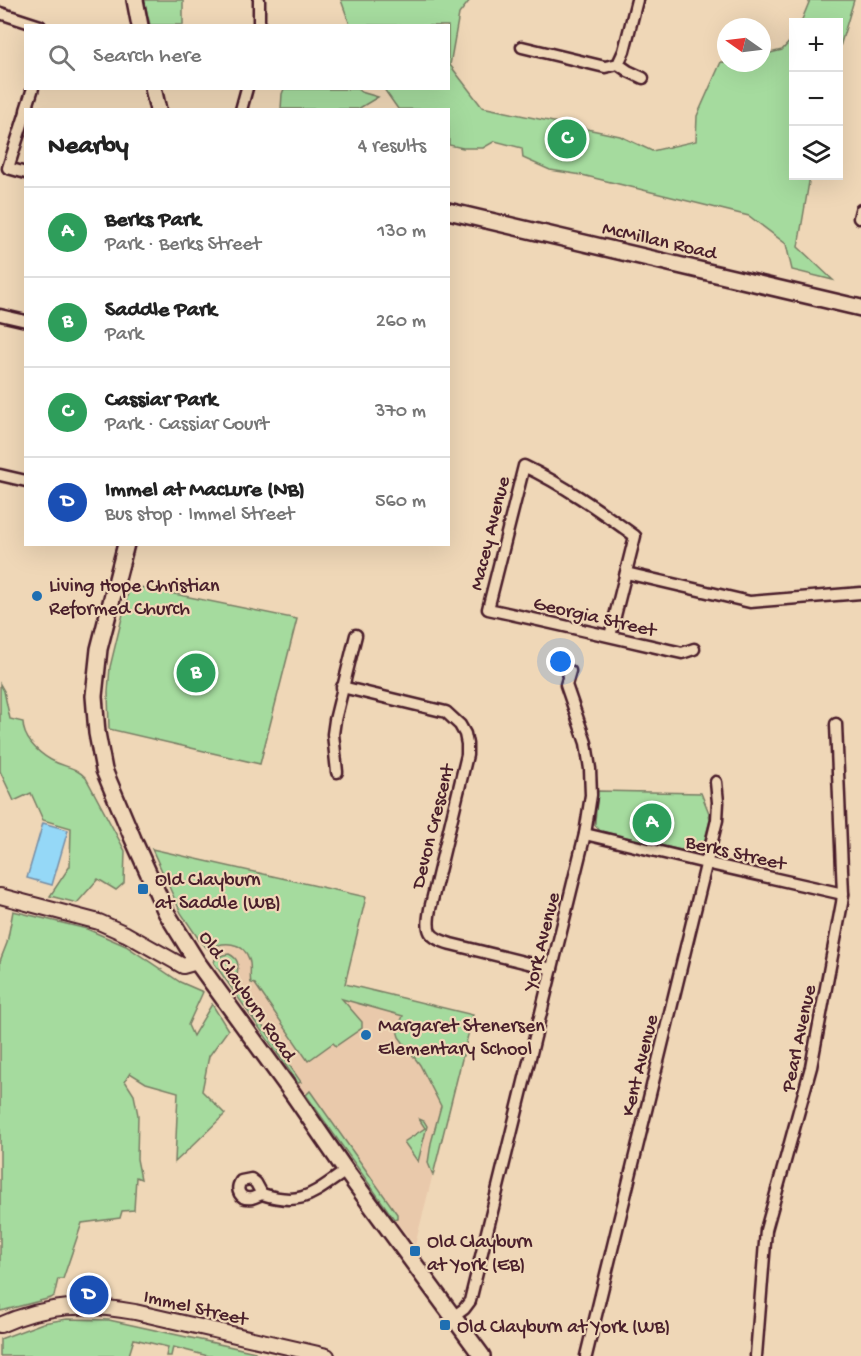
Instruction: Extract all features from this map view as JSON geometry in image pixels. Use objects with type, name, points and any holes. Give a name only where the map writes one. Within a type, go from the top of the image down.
[{"type":"main road","points":[[135,0],[140,24]]},
{"type":"main road","points":[[153,90],[158,108]]},
{"type":"main road","name":"McMillan Road","points":[[450,211],[861,308]]},
{"type":"main road","name":"Old Clayburn Road","points":[[125,546],[99,649],[94,696],[97,733],[104,770],[133,839],[166,912],[197,962],[482,1356]]},
{"type":"main road","points":[[465,1332],[473,1356]]},
{"type":"street","points":[[259,0],[259,24]]},
{"type":"street","points":[[618,64],[624,51],[637,0]]},
{"type":"street","points":[[0,14],[33,24]]},
{"type":"street","points":[[522,47],[605,67],[618,64],[643,78]]},
{"type":"street","points":[[27,108],[32,90]]},
{"type":"street","points":[[242,108],[246,90]]},
{"type":"street","points":[[24,117],[8,168],[24,172]]},
{"type":"street","points":[[0,315],[24,321]]},
{"type":"street","name":"Macey Avenue","points":[[488,609],[524,466],[591,505],[635,536],[626,573]]},
{"type":"street","points":[[0,475],[24,481]]},
{"type":"street","points":[[610,636],[626,573],[750,602],[861,593]]},
{"type":"street","name":"Georgia Street","points":[[488,609],[682,653],[694,649]]},
{"type":"street","points":[[337,772],[333,734],[334,720],[356,635]]},
{"type":"street","name":"York Avenue","points":[[453,1317],[464,1309],[470,1300],[585,834],[591,795],[590,769],[586,743],[566,685],[570,671]]},
{"type":"street","name":"Devon Crescent","points":[[342,687],[446,712],[460,724],[465,734],[467,755],[430,909],[427,924],[430,934],[438,940],[451,944],[552,969]]},
{"type":"street","name":"Pearl Avenue","points":[[756,1356],[766,1230],[811,1067],[840,921],[843,894],[836,724]]},
{"type":"street","name":"Kent Avenue","points":[[586,1356],[717,820],[716,782]]},
{"type":"street","name":"Berks Street","points":[[585,834],[843,894]]},
{"type":"street","points":[[0,896],[109,926],[183,966],[197,962]]},
{"type":"street","points":[[262,1194],[294,1200],[307,1197],[346,1171]]},
{"type":"street","name":"Immel Street","points":[[0,1325],[33,1313],[56,1308],[90,1306],[135,1312],[327,1356]]},
{"type":"shaded area","name":"Margaret Stenersen Elementary School","points":[[152,849],[366,897],[345,984],[473,1015],[415,1245],[346,1152],[214,963],[208,947],[202,944],[181,913]]},
{"type":"green space","points":[[144,0],[183,0],[183,24],[150,24]]},
{"type":"green space","points":[[341,0],[470,0],[459,14],[450,65],[450,24],[350,24]]},
{"type":"green space","points":[[810,0],[854,0],[843,37],[843,18],[803,18]]},
{"type":"green space","points":[[789,42],[789,180],[809,180],[798,247],[833,280],[792,270],[786,244],[749,216],[582,175],[550,170],[523,158],[522,148],[495,141],[483,148],[450,145],[450,108],[397,108],[385,90],[450,90],[450,65],[482,107],[620,136],[652,151],[696,141],[697,116],[717,71],[771,72],[771,53],[782,50]]},
{"type":"green space","points":[[284,90],[358,90],[378,97],[360,108],[281,108]]},
{"type":"green space","points":[[130,585],[297,619],[260,764],[109,729],[110,667]]},
{"type":"green space","points":[[0,684],[4,691],[10,719],[23,722],[25,734],[36,749],[51,760],[73,769],[86,778],[125,851],[124,883],[116,890],[98,879],[77,903],[50,896],[70,866],[71,828],[43,820],[31,793],[14,801],[0,771]]},
{"type":"green space","points":[[598,791],[701,793],[710,820],[703,846],[698,851],[689,852],[600,831],[595,825]]},
{"type":"green space","points":[[152,849],[366,897],[345,984],[473,1015],[433,1175],[428,1163],[441,1106],[420,1065],[399,1037],[397,1030],[403,1016],[342,999],[362,1022],[362,1028],[336,1046],[333,1043],[308,1061],[255,984],[251,983],[250,962],[246,953],[232,944],[214,946],[209,949],[202,944],[181,913]]},
{"type":"green space","points":[[13,911],[87,929],[126,946],[180,982],[203,992],[188,1025],[193,1036],[212,1004],[228,1030],[209,1056],[202,1091],[225,1114],[175,1162],[178,1092],[146,1083],[130,1073],[125,1081],[134,1095],[138,1115],[137,1159],[141,1179],[136,1177],[134,1210],[122,1211],[120,1218],[82,1223],[63,1279],[58,1279],[54,1296],[0,1311],[0,961],[7,943]]},
{"type":"green space","points":[[229,954],[237,962],[237,981],[242,996],[301,1082],[298,1083],[214,963],[215,959]]},
{"type":"green space","points":[[310,1091],[397,1214],[397,1218],[394,1219],[306,1095]]},
{"type":"green space","points":[[419,1119],[427,1126],[418,1162],[404,1142],[425,1128]]},
{"type":"green space","points":[[67,1319],[109,1320],[255,1352],[256,1356],[208,1356],[173,1347],[171,1356],[166,1356],[168,1347],[134,1339],[129,1355],[131,1356],[0,1356],[0,1339],[43,1323]]},
{"type":"water","points":[[43,823],[68,830],[52,885],[27,878]]},
{"type":"place","name":"Cassiar Park","points":[[567,139]]},
{"type":"place","name":"Living Hope Christian Reformed Church","points":[[37,596]]},
{"type":"place","name":"Saddle Park","points":[[196,673]]},
{"type":"place","name":"Berks Park","points":[[652,823]]},
{"type":"place","name":"Old Clayburn at Saddle (WB)","points":[[143,889]]},
{"type":"place","name":"Margaret Stenersen Elementary School","points":[[366,1035]]},
{"type":"place","name":"Old Clayburn at York (EB)","points":[[415,1251]]},
{"type":"place","name":"Immel at MacLure (NB)","points":[[89,1295]]},
{"type":"place","name":"Old Clayburn at York (WB)","points":[[445,1325]]}]
